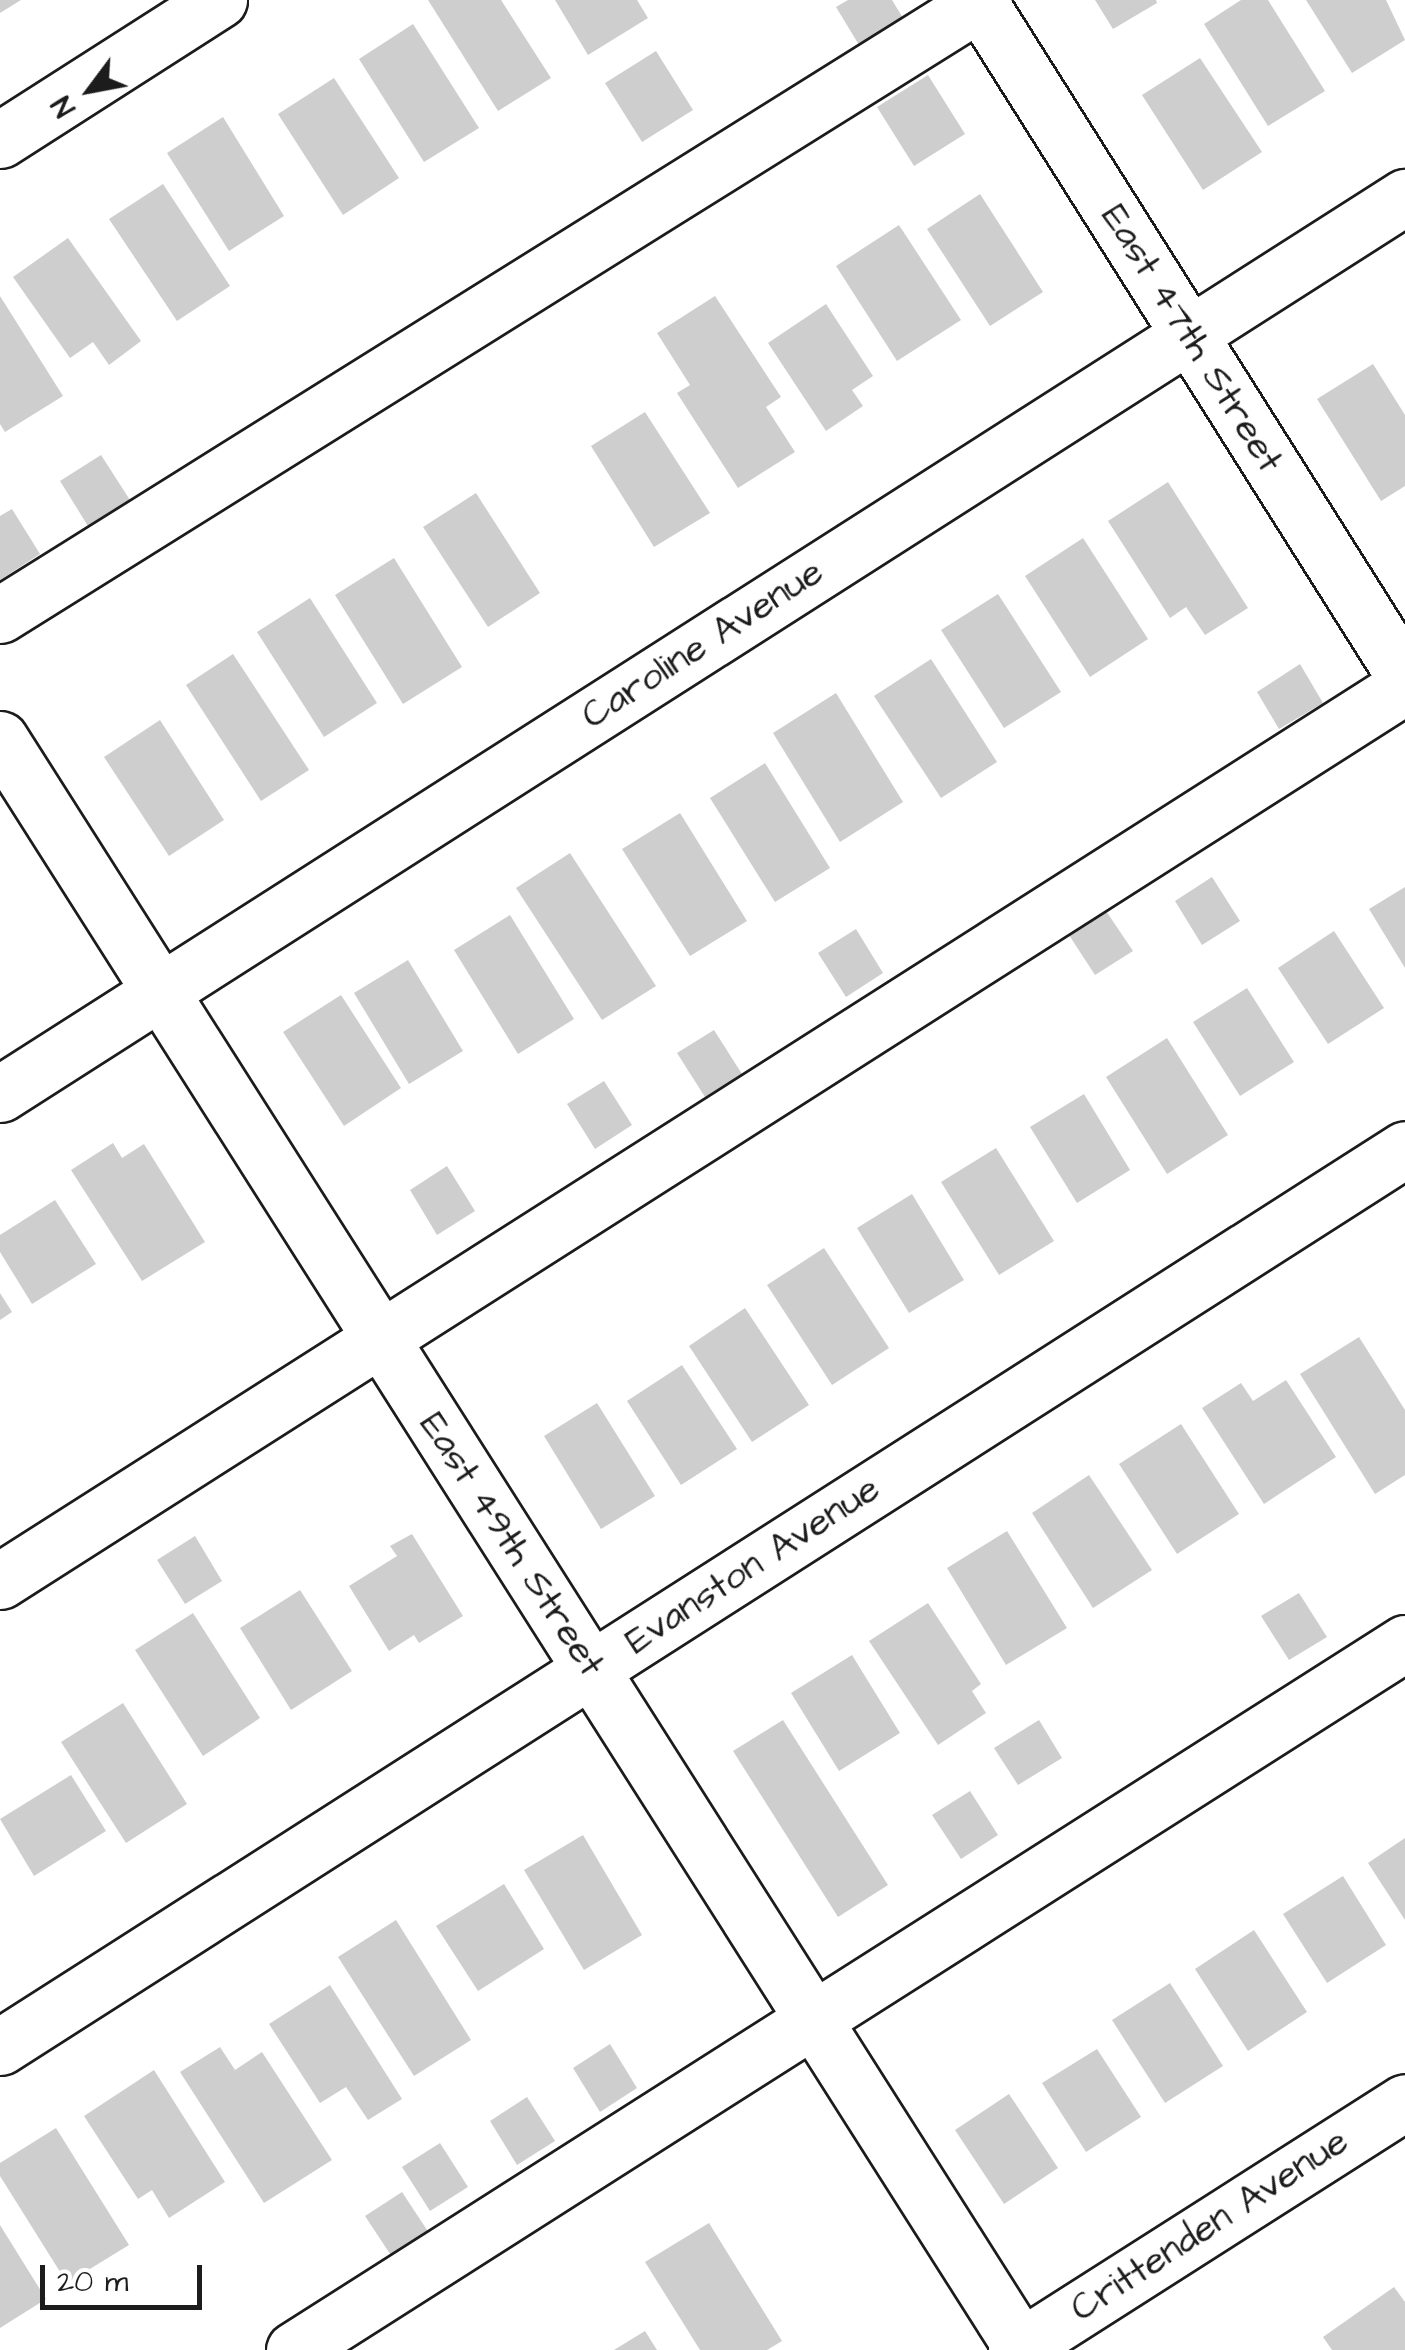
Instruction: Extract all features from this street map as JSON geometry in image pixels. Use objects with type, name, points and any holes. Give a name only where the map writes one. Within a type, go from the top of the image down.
[{"type":"street","points":[[0,140],[219,0]]},
{"type":"street","points":[[0,615],[980,1]]},
{"type":"street","name":"East 47th Street","points":[[980,1],[1405,677]]},
{"type":"street","name":"Caroline Avenue","points":[[0,1094],[1405,197]]},
{"type":"street","points":[[0,1581],[1405,686]]},
{"type":"street","name":"East 49th Street","points":[[0,739],[1020,2349]]},
{"type":"street","name":"Evanston Avenue","points":[[0,2047],[1405,1149]]},
{"type":"street","points":[[294,2350],[1405,1643]]},
{"type":"street","name":"Crittenden Avenue","points":[[1020,2349],[1405,2102]]},
{"type":"building","points":[[0,0],[21,0],[0,13]]},
{"type":"building","points":[[428,0],[501,0],[551,78],[498,111]]},
{"type":"building","points":[[555,0],[637,0],[648,18],[588,55]]},
{"type":"building","points":[[848,0],[892,0],[903,18],[859,45],[836,7]]},
{"type":"building","points":[[1095,0],[1156,0],[1157,3],[1113,29]]},
{"type":"building","points":[[1241,0],[1268,0],[1325,91],[1268,126],[1204,24]]},
{"type":"building","points":[[1306,0],[1386,0],[1405,40],[1352,73]]},
{"type":"building","points":[[413,24],[479,128],[424,162],[359,59]]},
{"type":"building","points":[[656,51],[693,110],[642,142],[605,83]]},
{"type":"building","points":[[1200,58],[1262,152],[1203,190],[1142,95]]},
{"type":"building","points":[[928,75],[965,134],[914,166],[877,107]]},
{"type":"building","points":[[334,78],[399,178],[343,215],[278,114]]},
{"type":"building","points":[[223,117],[284,216],[229,251],[167,153]]},
{"type":"building","points":[[163,184],[230,286],[177,321],[109,219]]},
{"type":"building","points":[[980,194],[1043,292],[990,326],[927,229]]},
{"type":"building","points":[[899,225],[961,320],[897,361],[836,266]]},
{"type":"building","points":[[68,238],[141,341],[109,365],[93,342],[70,358],[13,277]]},
{"type":"building","points":[[0,296],[63,396],[5,432],[0,424]]},
{"type":"building","points":[[715,296],[781,397],[766,407],[795,452],[738,488],[677,393],[690,385],[657,333]]},
{"type":"building","points":[[826,304],[873,376],[852,390],[863,406],[826,431],[768,343]]},
{"type":"building","points":[[1373,364],[1405,415],[1405,486],[1381,501],[1317,399]]},
{"type":"building","points":[[645,412],[710,513],[654,547],[591,446]]},
{"type":"building","points":[[101,455],[130,500],[88,526],[60,481]]},
{"type":"building","points":[[1168,482],[1248,608],[1205,635],[1186,607],[1170,618],[1108,521]]},
{"type":"building","points":[[476,493],[540,593],[488,627],[423,527]]},
{"type":"building","points":[[12,509],[40,554],[0,580],[0,516]]},
{"type":"building","points":[[1083,538],[1148,639],[1090,677],[1025,576]]},
{"type":"building","points":[[394,558],[462,667],[403,704],[335,595]]},
{"type":"building","points":[[998,594],[1061,692],[1004,728],[941,630]]},
{"type":"building","points":[[310,598],[377,703],[324,737],[257,632]]},
{"type":"building","points":[[233,654],[309,770],[261,801],[186,685]]},
{"type":"building","points":[[931,659],[997,762],[941,798],[874,696]]},
{"type":"building","points":[[1300,664],[1323,703],[1279,729],[1257,692]]},
{"type":"building","points":[[836,693],[903,802],[840,842],[773,733]]},
{"type":"building","points":[[160,720],[224,820],[169,856],[104,757]]},
{"type":"building","points":[[765,763],[830,868],[775,902],[710,798]]},
{"type":"building","points":[[680,813],[747,921],[690,956],[622,849]]},
{"type":"building","points":[[570,853],[656,986],[602,1020],[516,888]]},
{"type":"building","points":[[1212,877],[1240,921],[1202,945],[1175,901]]},
{"type":"building","points":[[1405,887],[1405,968],[1369,909]]},
{"type":"building","points":[[1104,908],[1133,951],[1095,975],[1067,932]]},
{"type":"building","points":[[510,915],[574,1019],[518,1054],[454,950]]},
{"type":"building","points":[[856,929],[883,973],[846,997],[818,953]]},
{"type":"building","points":[[1334,931],[1384,1008],[1328,1044],[1278,968]]},
{"type":"building","points":[[408,960],[463,1051],[409,1084],[354,993]]},
{"type":"building","points":[[1247,988],[1294,1062],[1240,1096],[1193,1022]]},
{"type":"building","points":[[341,995],[401,1088],[344,1126],[283,1032]]},
{"type":"building","points":[[714,1030],[742,1074],[705,1097],[677,1053]]},
{"type":"building","points":[[1167,1038],[1228,1135],[1167,1174],[1106,1077]]},
{"type":"building","points":[[604,1081],[632,1125],[595,1149],[567,1104]]},
{"type":"building","points":[[1084,1094],[1130,1170],[1077,1203],[1030,1127]]},
{"type":"building","points":[[113,1143],[122,1158],[144,1144],[205,1242],[142,1281],[71,1170]]},
{"type":"building","points":[[996,1148],[1054,1241],[999,1275],[941,1182]]},
{"type":"building","points":[[447,1166],[475,1211],[437,1235],[410,1190]]},
{"type":"building","points":[[912,1194],[964,1280],[909,1313],[857,1228]]},
{"type":"building","points":[[55,1200],[96,1264],[32,1304],[0,1252],[0,1235]]},
{"type":"building","points":[[824,1248],[889,1348],[832,1385],[767,1285]]},
{"type":"building","points":[[0,1293],[12,1312],[0,1320]]},
{"type":"building","points":[[745,1308],[809,1405],[752,1442],[689,1346]]},
{"type":"building","points":[[1359,1337],[1405,1410],[1405,1475],[1375,1494],[1300,1374]]},
{"type":"building","points":[[682,1365],[737,1449],[681,1485],[627,1401]]},
{"type":"building","points":[[1286,1380],[1336,1457],[1264,1504],[1202,1408],[1241,1383],[1253,1401]]},
{"type":"building","points":[[597,1403],[655,1496],[601,1529],[544,1436]]},
{"type":"building","points":[[1181,1424],[1239,1514],[1177,1554],[1119,1464]]},
{"type":"building","points":[[1089,1475],[1152,1570],[1093,1608],[1032,1513]]},
{"type":"building","points":[[1007,1531],[1067,1628],[1006,1665],[947,1568]]},
{"type":"building","points":[[412,1534],[463,1616],[419,1643],[414,1635],[389,1651],[349,1586],[397,1556],[390,1546]]},
{"type":"building","points":[[195,1536],[222,1581],[185,1604],[157,1560]]},
{"type":"building","points":[[300,1590],[352,1671],[291,1710],[240,1628]]},
{"type":"building","points":[[1299,1593],[1327,1637],[1289,1660],[1261,1616]]},
{"type":"building","points":[[928,1603],[981,1684],[972,1691],[986,1713],[938,1745],[869,1641]]},
{"type":"building","points":[[193,1613],[260,1718],[203,1756],[135,1650]]},
{"type":"building","points":[[852,1655],[900,1733],[839,1771],[791,1693]]},
{"type":"building","points":[[123,1703],[187,1804],[126,1843],[61,1742]]},
{"type":"building","points":[[783,1720],[888,1885],[838,1917],[733,1751]]},
{"type":"building","points":[[1039,1720],[1062,1758],[1018,1785],[994,1748]]},
{"type":"building","points":[[71,1775],[106,1831],[34,1876],[0,1819]]},
{"type":"building","points":[[970,1791],[998,1835],[961,1859],[932,1815]]},
{"type":"building","points":[[583,1835],[642,1935],[584,1970],[524,1870]]},
{"type":"building","points":[[1405,1838],[1405,1920],[1368,1863]]},
{"type":"building","points":[[1343,1876],[1386,1945],[1327,1983],[1283,1914]]},
{"type":"building","points":[[504,1884],[544,1949],[478,1991],[436,1926]]},
{"type":"building","points":[[396,1920],[471,2040],[414,2076],[338,1957]]},
{"type":"building","points":[[1254,1930],[1307,2012],[1248,2051],[1195,1969]]},
{"type":"building","points":[[1170,1983],[1223,2066],[1165,2103],[1112,2020]]},
{"type":"building","points":[[330,1985],[402,2099],[368,2120],[346,2087],[320,2103],[269,2024]]},
{"type":"building","points":[[610,2044],[637,2088],[600,2112],[573,2068]]},
{"type":"building","points":[[220,2047],[235,2070],[262,2052],[332,2160],[264,2203],[180,2072]]},
{"type":"building","points":[[1097,2049],[1141,2117],[1086,2152],[1042,2083]]},
{"type":"building","points":[[154,2070],[225,2182],[169,2218],[152,2190],[138,2199],[84,2116]]},
{"type":"building","points":[[1009,2094],[1058,2168],[1004,2204],[955,2130]]},
{"type":"building","points":[[527,2097],[555,2141],[517,2165],[490,2121]]},
{"type":"building","points":[[56,2128],[129,2245],[67,2283],[0,2176],[0,2163]]},
{"type":"building","points":[[440,2143],[468,2187],[430,2211],[402,2167]]},
{"type":"building","points":[[402,2192],[431,2236],[394,2260],[365,2216]]},
{"type":"building","points":[[709,2223],[782,2341],[767,2350],[700,2350],[645,2262]]},
{"type":"building","points":[[0,2225],[46,2299],[0,2328]]},
{"type":"building","points":[[1394,2287],[1405,2302],[1405,2350],[1332,2350],[1323,2337]]},
{"type":"building","points":[[645,2331],[657,2350],[614,2350]]}]
